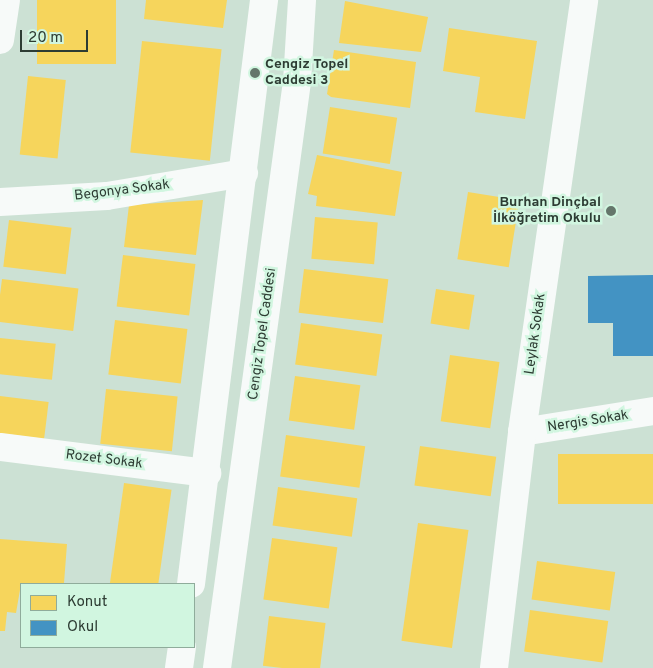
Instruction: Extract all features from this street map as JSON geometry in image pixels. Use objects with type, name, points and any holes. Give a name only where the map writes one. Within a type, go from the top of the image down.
[{"type":"street","points":[[0,40],[6,0]]},
{"type":"street","points":[[191,583],[207,473],[264,0]]},
{"type":"street","name":"Cengiz Topel Caddesi","points":[[217,668],[297,82],[302,0]]},
{"type":"street","name":"Leylak Sokak","points":[[494,668],[522,432],[584,0]]},
{"type":"street","name":"Begonya Sokak","points":[[0,202],[107,196],[244,173]]},
{"type":"street","name":"Nergis Sokak","points":[[522,432],[653,411]]},
{"type":"street","name":"Rozet Sokak","points":[[0,447],[207,473]]},
{"type":"street","points":[[179,668],[182,648]]},
{"type":"building: Konut","points":[[37,0],[116,0],[116,64],[37,64]]},
{"type":"building: Konut","points":[[146,0],[227,0],[223,28],[144,19]]},
{"type":"building: Konut","points":[[345,1],[428,17],[421,52],[339,43]]},
{"type":"building: Konut","points":[[449,28],[537,41],[525,119],[475,112],[480,77],[443,71]]},
{"type":"building: Konut","points":[[142,41],[222,49],[210,161],[130,152]]},
{"type":"building: Konut","points":[[334,50],[416,62],[410,108],[331,97],[327,94]]},
{"type":"building: Konut","points":[[28,76],[66,80],[58,159],[20,155]]},
{"type":"building: Konut","points":[[330,107],[397,118],[390,164],[323,153]]},
{"type":"building: Konut","points":[[317,155],[402,172],[395,216],[316,206],[317,196],[308,194]]},
{"type":"building: Konut","points":[[468,192],[519,200],[509,267],[457,259]]},
{"type":"building: Konut","points":[[203,200],[196,255],[124,247],[129,205]]},
{"type":"building: Konut","points":[[315,217],[378,222],[374,264],[311,259]]},
{"type":"building: Konut","points":[[9,220],[72,228],[66,274],[3,267]]},
{"type":"building: Konut","points":[[123,255],[195,264],[189,316],[117,307]]},
{"type":"building: Konut","points":[[304,269],[388,279],[383,323],[299,313]]},
{"type":"building: Konut","points":[[2,279],[78,288],[73,331],[0,322]]},
{"type":"building: Konut","points":[[436,289],[475,295],[469,330],[431,324]]},
{"type":"building: Konut","points":[[115,320],[187,329],[181,383],[108,375]]},
{"type":"building: Konut","points":[[301,323],[382,334],[376,376],[295,365]]},
{"type":"building: Konut","points":[[0,338],[56,344],[52,380],[0,374]]},
{"type":"building: Konut","points":[[450,355],[500,362],[490,428],[441,421]]},
{"type":"building: Konut","points":[[295,376],[360,385],[354,430],[289,421]]},
{"type":"building: Konut","points":[[106,389],[178,397],[172,451],[100,444]]},
{"type":"building: Konut","points":[[0,396],[49,402],[44,439],[0,433]]},
{"type":"building: Konut","points":[[286,435],[365,446],[359,488],[280,477]]},
{"type":"building: Konut","points":[[420,446],[496,457],[491,496],[414,486]]},
{"type":"building: Konut","points":[[558,454],[653,454],[653,504],[558,504]]},
{"type":"building: Konut","points":[[124,483],[172,490],[158,583],[110,583]]},
{"type":"building: Konut","points":[[278,487],[357,498],[352,537],[273,526]]},
{"type":"building: Konut","points":[[418,523],[469,530],[452,648],[401,641]]},
{"type":"building: Konut","points":[[272,538],[337,547],[329,609],[263,599]]},
{"type":"building: Konut","points":[[0,539],[67,544],[64,583],[20,583],[16,613],[7,612],[5,631],[0,631]]},
{"type":"building: Konut","points":[[537,561],[615,572],[610,611],[532,600]]},
{"type":"building: Konut","points":[[530,610],[608,621],[602,663],[524,652]]},
{"type":"building: Konut","points":[[269,616],[326,623],[320,668],[282,668],[263,666]]},
{"type":"building: Okul","points":[[653,275],[653,356],[613,356],[613,323],[588,323],[588,276]]},
{"type":"place","name":"Cengiz Topel Caddesi 3","points":[[255,73]]},
{"type":"place","name":"Burhan Dinçbal İlköğretim Okulu","points":[[611,211]]}]
